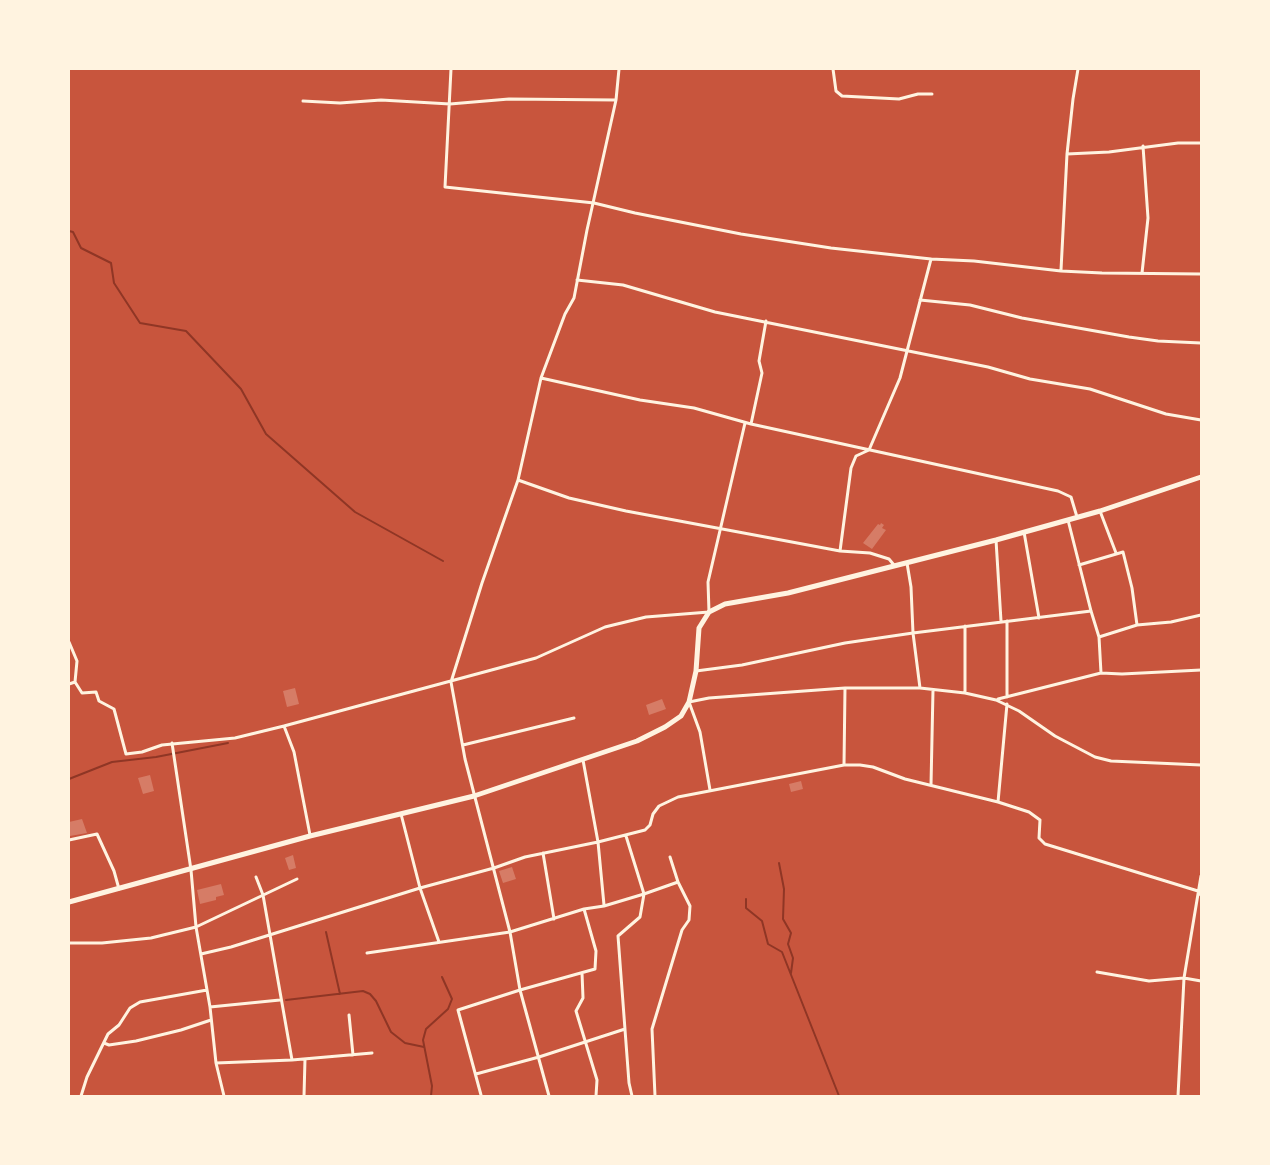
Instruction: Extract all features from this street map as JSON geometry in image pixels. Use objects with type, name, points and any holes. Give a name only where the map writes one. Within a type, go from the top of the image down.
[{"type":"highway","points":[[69,902],[310,836],[474,796],[637,741],[665,728],[681,716],[689,702],[696,671],[699,628],[709,612],[725,604],[788,593],[896,567],[1100,511],[1201,477]]},
{"type":"street","points":[[451,69],[445,187],[594,202],[635,213],[741,234],[831,248],[1060,271],[1201,274]]},
{"type":"street","points":[[549,1096],[520,990],[510,932],[474,796],[451,682],[518,480],[541,378],[565,314],[574,298],[616,100],[619,69]]},
{"type":"street","points":[[833,69],[836,91],[842,96],[899,99],[918,94],[932,94]]},
{"type":"street","points":[[1060,271],[1067,154],[1078,69]]},
{"type":"street","points":[[303,101],[340,103],[381,100],[450,104],[519,98],[616,100]]},
{"type":"street","points":[[1067,154],[1201,142]]},
{"type":"street","points":[[1142,273],[1148,218],[1143,146]]},
{"type":"street","points":[[840,550],[851,468],[856,456],[869,450],[900,378],[931,259]]},
{"type":"street","points":[[578,280],[623,285],[715,312],[1105,393],[1166,414],[1201,420]]},
{"type":"street","points":[[920,300],[970,305],[1022,318],[1130,337],[1201,343]]},
{"type":"street","points":[[751,424],[762,373],[759,361],[766,321]]},
{"type":"street","points":[[541,378],[640,400],[694,408],[745,423],[1058,491],[1071,497],[1077,517]]},
{"type":"street","points":[[69,642],[77,662],[75,682],[82,693],[96,692],[99,700],[114,709],[126,754],[172,744],[235,738],[536,658],[605,627],[646,617],[709,612],[708,582],[745,423]]},
{"type":"street","points":[[518,480],[569,498],[626,511],[840,550],[870,553],[889,560],[896,567]]},
{"type":"street","points":[[1100,511],[1116,553]]},
{"type":"street","points":[[1067,520],[1090,611],[1100,637],[1101,673]]},
{"type":"street","points":[[1024,532],[1039,618]]},
{"type":"street","points":[[996,540],[1001,621]]},
{"type":"street","points":[[1079,565],[1123,552],[1132,588],[1137,625]]},
{"type":"street","points":[[907,563],[920,688]]},
{"type":"street","points":[[696,671],[742,665],[844,644],[914,633],[1090,611]]},
{"type":"street","points":[[1100,637],[1137,625],[1171,622],[1201,615]]},
{"type":"street","points":[[1006,621],[1007,697]]},
{"type":"street","points":[[965,626],[965,693]]},
{"type":"street","points":[[996,700],[1101,673],[1201,670]]},
{"type":"street","points":[[69,684],[75,682]]},
{"type":"street","points":[[844,765],[845,688]]},
{"type":"street","points":[[710,790],[700,732],[689,702],[709,698],[845,688],[920,688],[965,693],[1007,704],[1055,736],[1095,757],[1111,761],[1201,765]]},
{"type":"street","points":[[931,785],[933,690]]},
{"type":"street","points":[[998,802],[1007,704]]},
{"type":"street","points":[[463,745],[573,718]]},
{"type":"street","points":[[284,726],[294,752],[310,836]]},
{"type":"street","points":[[172,744],[216,1063],[224,1096]]},
{"type":"street","points":[[583,758],[598,842],[604,906]]},
{"type":"street","points":[[201,954],[525,857],[645,830],[659,806],[671,799],[844,765],[873,767],[905,779],[1029,812],[1040,820],[1039,838],[1045,844],[1200,893]]},
{"type":"street","points":[[401,814],[420,888],[439,942]]},
{"type":"street","points":[[69,840],[97,834],[114,871],[119,889]]},
{"type":"street","points":[[626,835],[644,894],[640,917],[618,936],[629,1083],[632,1096]]},
{"type":"street","points":[[543,854],[554,919]]},
{"type":"street","points":[[655,1096],[651,1029],[682,930],[689,920],[690,906],[678,882],[670,857]]},
{"type":"street","points":[[1178,1096],[1184,978],[1200,893],[1201,876]]},
{"type":"street","points":[[256,877],[263,895],[292,1060]]},
{"type":"street","points":[[69,943],[102,943],[151,938],[196,927],[297,879]]},
{"type":"street","points":[[367,953],[510,932],[584,909],[604,906],[678,882]]},
{"type":"street","points":[[481,1095],[458,1010],[595,969],[596,951],[584,909]]},
{"type":"street","points":[[1097,972],[1149,981],[1184,978],[1201,981]]},
{"type":"street","points":[[582,973],[583,998],[576,1011],[597,1080],[597,1096]]},
{"type":"street","points":[[81,1096],[87,1077],[108,1034],[119,1025],[130,1008],[140,1002],[207,990]]},
{"type":"street","points":[[210,1007],[280,1000]]},
{"type":"street","points":[[349,1015],[353,1055]]},
{"type":"street","points":[[104,1043],[109,1045],[136,1041],[211,1020]]},
{"type":"street","points":[[476,1074],[625,1029]]},
{"type":"street","points":[[216,1063],[292,1060],[372,1053]]},
{"type":"street","points":[[304,1096],[305,1059]]},
{"type":"building","points":[[881,523],[884,525],[882,528],[886,530],[872,549],[863,543]]},
{"type":"building","points":[[295,688],[299,704],[287,707],[283,691]]},
{"type":"building","points":[[662,699],[666,709],[649,715],[646,705]]},
{"type":"building","points":[[150,775],[154,791],[143,794],[138,778]]},
{"type":"building","points":[[801,781],[803,789],[791,792],[789,784]]},
{"type":"building","points":[[82,819],[87,833],[70,836],[69,822]]},
{"type":"building","points":[[293,855],[296,868],[289,870],[285,858]]},
{"type":"building","points":[[512,867],[516,879],[503,883],[499,871]]},
{"type":"building","points":[[221,884],[224,895],[216,897],[216,900],[200,904],[197,890]]},
{"type":"waterway","points":[[69,231],[73,232],[81,248],[111,263],[114,283],[140,323],[186,331],[241,389],[266,434],[355,512],[443,561]]},
{"type":"waterway","points":[[69,779],[112,762],[156,757],[228,743]]},
{"type":"waterway","points":[[779,863],[784,889],[783,919],[791,933],[788,944],[793,958],[791,973]]},
{"type":"waterway","points":[[746,899],[746,908],[762,921],[768,944],[782,952],[839,1096]]},
{"type":"waterway","points":[[326,932],[340,994]]},
{"type":"waterway","points":[[431,1096],[432,1086],[423,1040],[426,1029],[448,1009],[452,999],[442,977]]},
{"type":"waterway","points":[[286,1000],[363,991],[370,994],[376,1001],[391,1032],[405,1043],[424,1047]]}]
